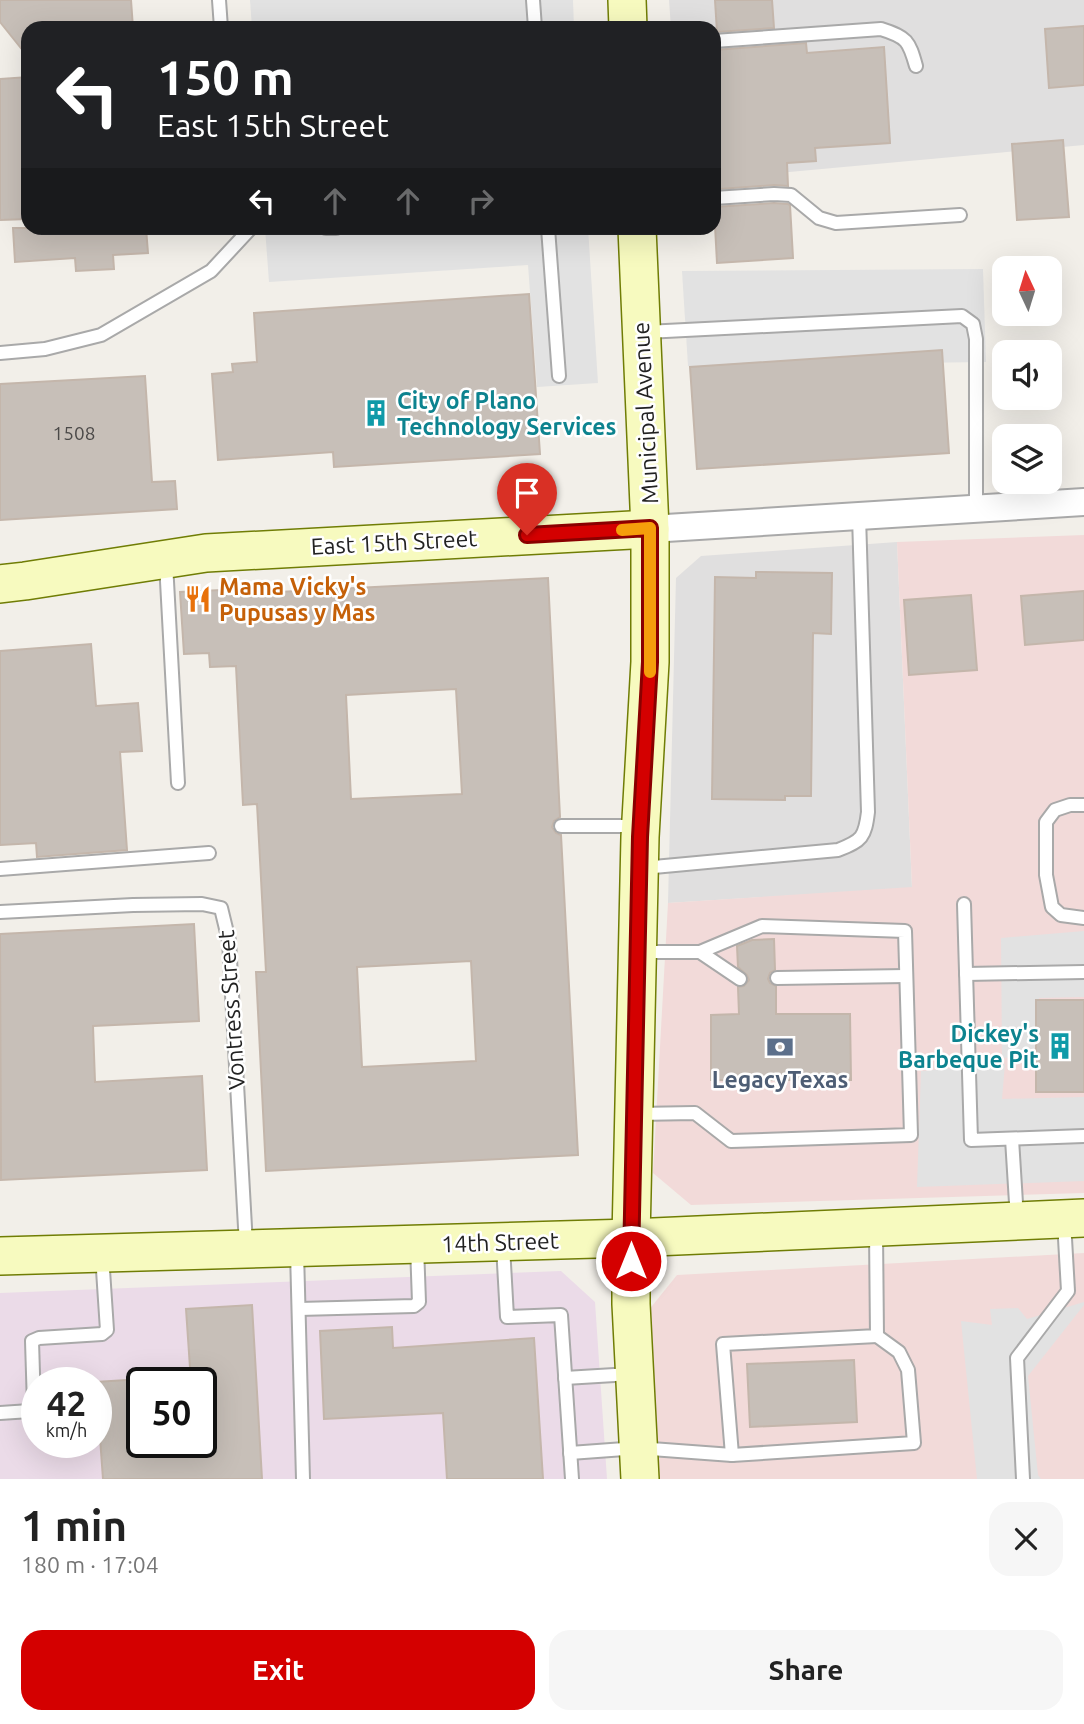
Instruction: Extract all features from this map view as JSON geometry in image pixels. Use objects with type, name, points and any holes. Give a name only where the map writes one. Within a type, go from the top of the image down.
[{"type":"main road","points":[[627,0],[628,21]]},
{"type":"main road","name":"Municipal Avenue","points":[[637,235],[650,528],[650,662],[640,826],[631,1238],[631,1304],[639,1463]]},
{"type":"main road","name":"East 15th Street","points":[[0,584],[206,553],[650,528]]},
{"type":"main road","name":"14th Street","points":[[0,1256],[631,1238],[1074,1218]]},
{"type":"street","name":"East 15th Street","points":[[650,528],[1084,502]]},
{"type":"lane","points":[[219,0],[220,21]]},
{"type":"lane","points":[[533,0],[534,21]]},
{"type":"lane","points":[[721,40],[881,29],[897,34],[910,44],[916,66]]},
{"type":"lane","points":[[721,198],[792,195],[819,218],[836,223],[960,215]]},
{"type":"lane","points":[[0,353],[45,349],[101,335],[211,271],[244,235]]},
{"type":"lane","points":[[549,235],[559,376]]},
{"type":"lane","points":[[642,332],[962,316],[972,324],[976,339],[976,509]]},
{"type":"lane","points":[[639,868],[838,850],[853,844],[865,832],[868,812],[859,516]]},
{"type":"lane","points":[[165,559],[178,783]]},
{"type":"lane","points":[[1084,805],[1070,805],[1055,810],[1046,822],[1046,875],[1052,906],[1060,915],[1084,918]]},
{"type":"lane","points":[[561,826],[640,826]]},
{"type":"lane","points":[[0,869],[209,853]]},
{"type":"lane","name":"Vontress Street","points":[[0,912],[133,905],[202,904],[221,908],[229,941],[246,1249]]},
{"type":"lane","points":[[964,904],[971,1140],[1084,1136]]},
{"type":"lane","points":[[634,1114],[695,1113],[731,1141],[911,1135],[905,931],[762,926],[700,952],[637,952]]},
{"type":"lane","points":[[700,952],[740,979]]},
{"type":"lane","points":[[966,974],[1084,972]]},
{"type":"lane","points":[[777,978],[906,976]]},
{"type":"lane","points":[[1012,1139],[1017,1221]]},
{"type":"lane","points":[[1023,1479],[1017,1358],[1068,1291],[1074,1218]]},
{"type":"lane","points":[[876,1227],[877,1336]]},
{"type":"lane","points":[[503,1241],[507,1317],[561,1315],[572,1479]]},
{"type":"lane","points":[[299,1310],[414,1306],[419,1302],[417,1244]]},
{"type":"lane","points":[[297,1248],[303,1479]]},
{"type":"lane","points":[[0,1413],[30,1411],[34,1406],[32,1341],[39,1338],[102,1334],[107,1330],[102,1253]]},
{"type":"lane","points":[[570,1452],[639,1463],[914,1443],[908,1370],[899,1352],[877,1336],[723,1344],[732,1455]]},
{"type":"lane","points":[[565,1378],[635,1374]]},
{"type":"shaded area","points":[[250,0],[573,0],[574,21],[252,21]]},
{"type":"shaded area","points":[[669,0],[1084,0],[1084,145],[721,178],[721,21],[670,21]]},
{"type":"shaded area","points":[[266,235],[588,235],[598,383],[537,387],[528,265],[269,282]]},
{"type":"shaded area","points":[[983,269],[986,362],[688,366],[682,271]]},
{"type":"shaded area","points":[[1084,535],[1084,1193],[691,1205],[653,1173],[668,903],[912,887],[897,542]]},
{"type":"shaded area","points":[[897,542],[912,888],[668,903],[676,578],[701,556]]},
{"type":"shaded area","points":[[1084,931],[1084,997],[1039,998],[1034,1056],[1002,1058],[1001,938]]},
{"type":"shaded area","points":[[1005,1064],[1002,1099],[1084,1097],[1084,1181],[917,1187],[921,1071]]},
{"type":"shaded area","points":[[1084,1253],[1084,1479],[658,1479],[648,1311],[677,1275]]},
{"type":"shaded area","points":[[561,1271],[595,1302],[607,1479],[0,1479],[0,1293]]},
{"type":"shaded area","points":[[1084,1302],[1028,1376],[1038,1475],[1041,1479],[977,1479],[961,1321],[992,1325],[990,1309],[1018,1308],[1027,1319]]},
{"type":"building","points":[[0,0],[131,0],[132,21],[21,21],[21,48],[0,22]]},
{"type":"building","points":[[715,0],[772,0],[774,28],[721,32],[721,21],[716,21]]},
{"type":"building","points":[[1084,26],[1084,85],[1049,88],[1045,29]]},
{"type":"building","points":[[806,43],[807,53],[884,47],[890,143],[815,148],[816,161],[787,163],[788,186],[721,189],[721,49]]},
{"type":"building","points":[[21,78],[21,219],[0,220],[0,79]]},
{"type":"building","points":[[1063,140],[1069,217],[1017,220],[1012,144]]},
{"type":"building","points":[[774,203],[790,205],[793,258],[717,263],[716,235],[721,235],[721,207]]},
{"type":"building","points":[[13,228],[21,228],[21,235],[147,235],[148,253],[113,255],[114,269],[76,271],[75,258],[15,262]]},
{"type":"building","name":"City of Plano Technology Services","points":[[529,294],[540,454],[334,467],[333,452],[218,460],[212,374],[233,372],[232,364],[257,362],[254,313]]},
{"type":"building","points":[[942,350],[949,453],[697,469],[690,367]]},
{"type":"building","points":[[145,376],[152,482],[175,481],[177,509],[0,520],[0,384]]},
{"type":"building","points":[[756,572],[832,573],[831,634],[813,633],[811,796],[785,796],[785,800],[712,799],[715,577],[756,578]]},
{"type":"building","points":[[548,578],[560,817],[554,821],[552,827],[561,835],[578,1155],[266,1171],[256,972],[266,972],[257,804],[243,805],[236,666],[210,667],[209,653],[184,654],[180,592],[221,590],[221,595]],"holes":[[[456,689],[462,794],[351,799],[346,695]],[[471,961],[476,1061],[362,1067],[357,967]]]},
{"type":"building","points":[[1084,591],[1084,640],[1025,645],[1021,596]]},
{"type":"building","points":[[971,595],[977,670],[909,675],[904,600]]},
{"type":"building","points":[[91,644],[96,706],[138,703],[142,751],[120,752],[127,850],[37,857],[36,843],[0,845],[0,651]]},
{"type":"building","points":[[194,924],[199,1021],[93,1026],[95,1082],[202,1076],[207,1170],[1,1180],[0,934]]},
{"type":"building","name":"LegacyTexas","points":[[774,939],[775,970],[770,973],[768,979],[776,986],[776,1014],[850,1014],[851,1080],[711,1080],[711,1015],[739,1014],[738,987],[744,986],[749,980],[738,967],[737,946],[752,940]]},
{"type":"building","name":"Dickey's Barbeque Pit","points":[[1036,1000],[1084,1000],[1084,1092],[1036,1092]]},
{"type":"building","points":[[252,1305],[262,1479],[103,1479],[101,1458],[112,1458],[112,1381],[126,1380],[126,1458],[217,1458],[217,1367],[190,1367],[186,1309]]},
{"type":"building","points":[[392,1327],[393,1348],[534,1338],[543,1479],[447,1479],[443,1413],[324,1419],[320,1331]]},
{"type":"building","points":[[854,1360],[857,1422],[750,1427],[747,1364]]},
{"type":"slow traffic","points":[[622,530],[650,528],[650,672]]},
{"type":"place","name":"City of Plano Technology Services","points":[[376,413]]},
{"type":"place","name":"Mama Vicky's Pupusas y Mas","points":[[198,599]]},
{"type":"place","name":"Dickey's Barbeque Pit","points":[[1060,1046]]},
{"type":"place","name":"LegacyTexas","points":[[780,1047]]},
{"type":"route","points":[[527,535],[650,528],[650,662],[640,837],[631,1261]]}]
